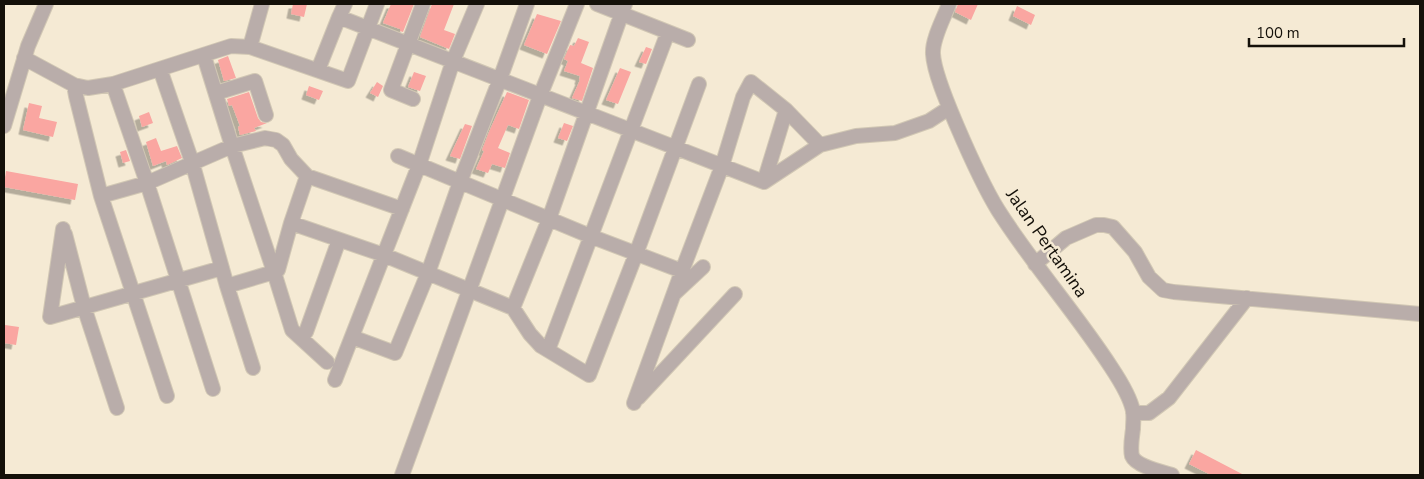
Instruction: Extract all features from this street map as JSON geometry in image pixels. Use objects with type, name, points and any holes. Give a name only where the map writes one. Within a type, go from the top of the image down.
[{"type":"street","points":[[4,126],[24,58],[46,4]]},
{"type":"street","points":[[250,47],[262,4]]},
{"type":"street","points":[[318,70],[338,17],[345,4]]},
{"type":"street","points":[[24,58],[74,85],[88,88],[113,84],[231,46],[250,47],[348,81],[377,4]]},
{"type":"street","points":[[413,99],[391,90],[423,4]]},
{"type":"street","points":[[335,380],[419,165],[453,61],[477,4]]},
{"type":"street","points":[[352,337],[395,353],[428,273],[527,4]]},
{"type":"street","points":[[402,475],[540,96],[577,4]]},
{"type":"street","points":[[597,4],[623,9],[688,40]]},
{"type":"street","name":"Jalan Pertamina","points":[[949,4],[935,42],[933,54],[937,74],[949,108],[965,144],[997,208],[1035,264],[1068,306],[1111,368],[1131,403],[1133,413],[1132,450],[1134,458],[1143,465],[1172,475]]},
{"type":"street","points":[[513,308],[549,219],[623,9]]},
{"type":"street","points":[[338,17],[764,182]]},
{"type":"street","points":[[548,350],[668,32]]},
{"type":"street","points":[[204,56],[292,330],[327,362]]},
{"type":"street","points":[[160,69],[192,162],[227,286],[253,368]]},
{"type":"street","points":[[216,92],[255,81],[266,115]]},
{"type":"street","points":[[735,294],[634,403],[722,166],[743,97],[752,82],[786,110],[820,145]]},
{"type":"street","points":[[113,84],[213,388]]},
{"type":"street","points":[[291,223],[384,255],[513,308],[530,334],[541,346],[589,375],[699,84]]},
{"type":"street","points":[[74,85],[100,196],[167,396]]},
{"type":"street","points":[[764,182],[820,145],[856,136],[894,133],[929,121],[949,108]]},
{"type":"street","points":[[764,182],[786,110]]},
{"type":"street","points":[[100,196],[146,183],[232,146],[265,138],[276,140],[284,145],[291,159],[306,176],[402,209]]},
{"type":"street","points":[[398,156],[590,236],[682,270]]},
{"type":"street","points":[[227,286],[278,270],[306,176]]},
{"type":"street","points":[[1035,264],[1066,238],[1096,225],[1104,225],[1113,227],[1135,252],[1149,277],[1163,290],[1420,314]]},
{"type":"street","points":[[117,408],[84,308],[64,229],[50,317],[84,308],[222,268]]},
{"type":"street","points":[[306,332],[339,240]]},
{"type":"street","points":[[673,295],[703,267]]},
{"type":"street","points":[[1133,413],[1150,413],[1169,398],[1247,298]]},
{"type":"building","points":[[293,4],[307,4],[304,17],[291,14]]},
{"type":"building","points":[[391,4],[414,4],[403,32],[400,29],[383,23]]},
{"type":"building","points":[[432,4],[454,4],[444,30],[455,34],[449,49],[420,37]]},
{"type":"building","points":[[958,4],[978,4],[971,20],[955,12]]},
{"type":"building","points":[[1017,6],[1035,15],[1031,25],[1013,16]]},
{"type":"building","points":[[537,14],[561,21],[547,54],[524,45]]},
{"type":"building","points":[[578,38],[589,42],[581,63],[593,68],[582,101],[572,98],[580,76],[564,71],[568,61],[564,59],[570,45],[574,46]]},
{"type":"building","points":[[646,47],[652,49],[646,64],[639,62]]},
{"type":"building","points":[[228,56],[236,78],[224,81],[218,60]]},
{"type":"building","points":[[620,68],[631,72],[618,104],[606,100]]},
{"type":"building","points":[[414,72],[426,76],[420,91],[408,87]]},
{"type":"building","points":[[377,82],[383,86],[378,97],[370,93]]},
{"type":"building","points":[[309,86],[323,91],[319,100],[306,95]]},
{"type":"building","points":[[249,92],[258,118],[261,122],[267,123],[254,128],[256,131],[240,135],[238,127],[240,126],[232,105],[229,106],[227,99]]},
{"type":"building","points":[[507,92],[529,100],[519,129],[508,125],[498,148],[510,153],[505,168],[492,164],[488,173],[476,169],[484,151],[482,150],[489,132]]},
{"type":"building","points":[[29,103],[42,106],[39,118],[57,122],[53,137],[23,130]]},
{"type":"building","points":[[149,112],[153,123],[142,127],[139,116]]},
{"type":"building","points":[[564,123],[573,126],[567,141],[558,138]]},
{"type":"building","points":[[465,124],[472,126],[460,159],[450,156]]},
{"type":"building","points":[[156,138],[161,151],[177,146],[182,158],[167,165],[166,161],[153,166],[146,142]]},
{"type":"building","points":[[126,150],[130,161],[123,163],[120,152]]},
{"type":"building","points":[[6,171],[78,184],[75,200],[4,187]]},
{"type":"building","points":[[5,325],[19,327],[16,345],[4,343]]},
{"type":"building","points":[[1196,450],[1244,475],[1211,475],[1189,464]]}]
